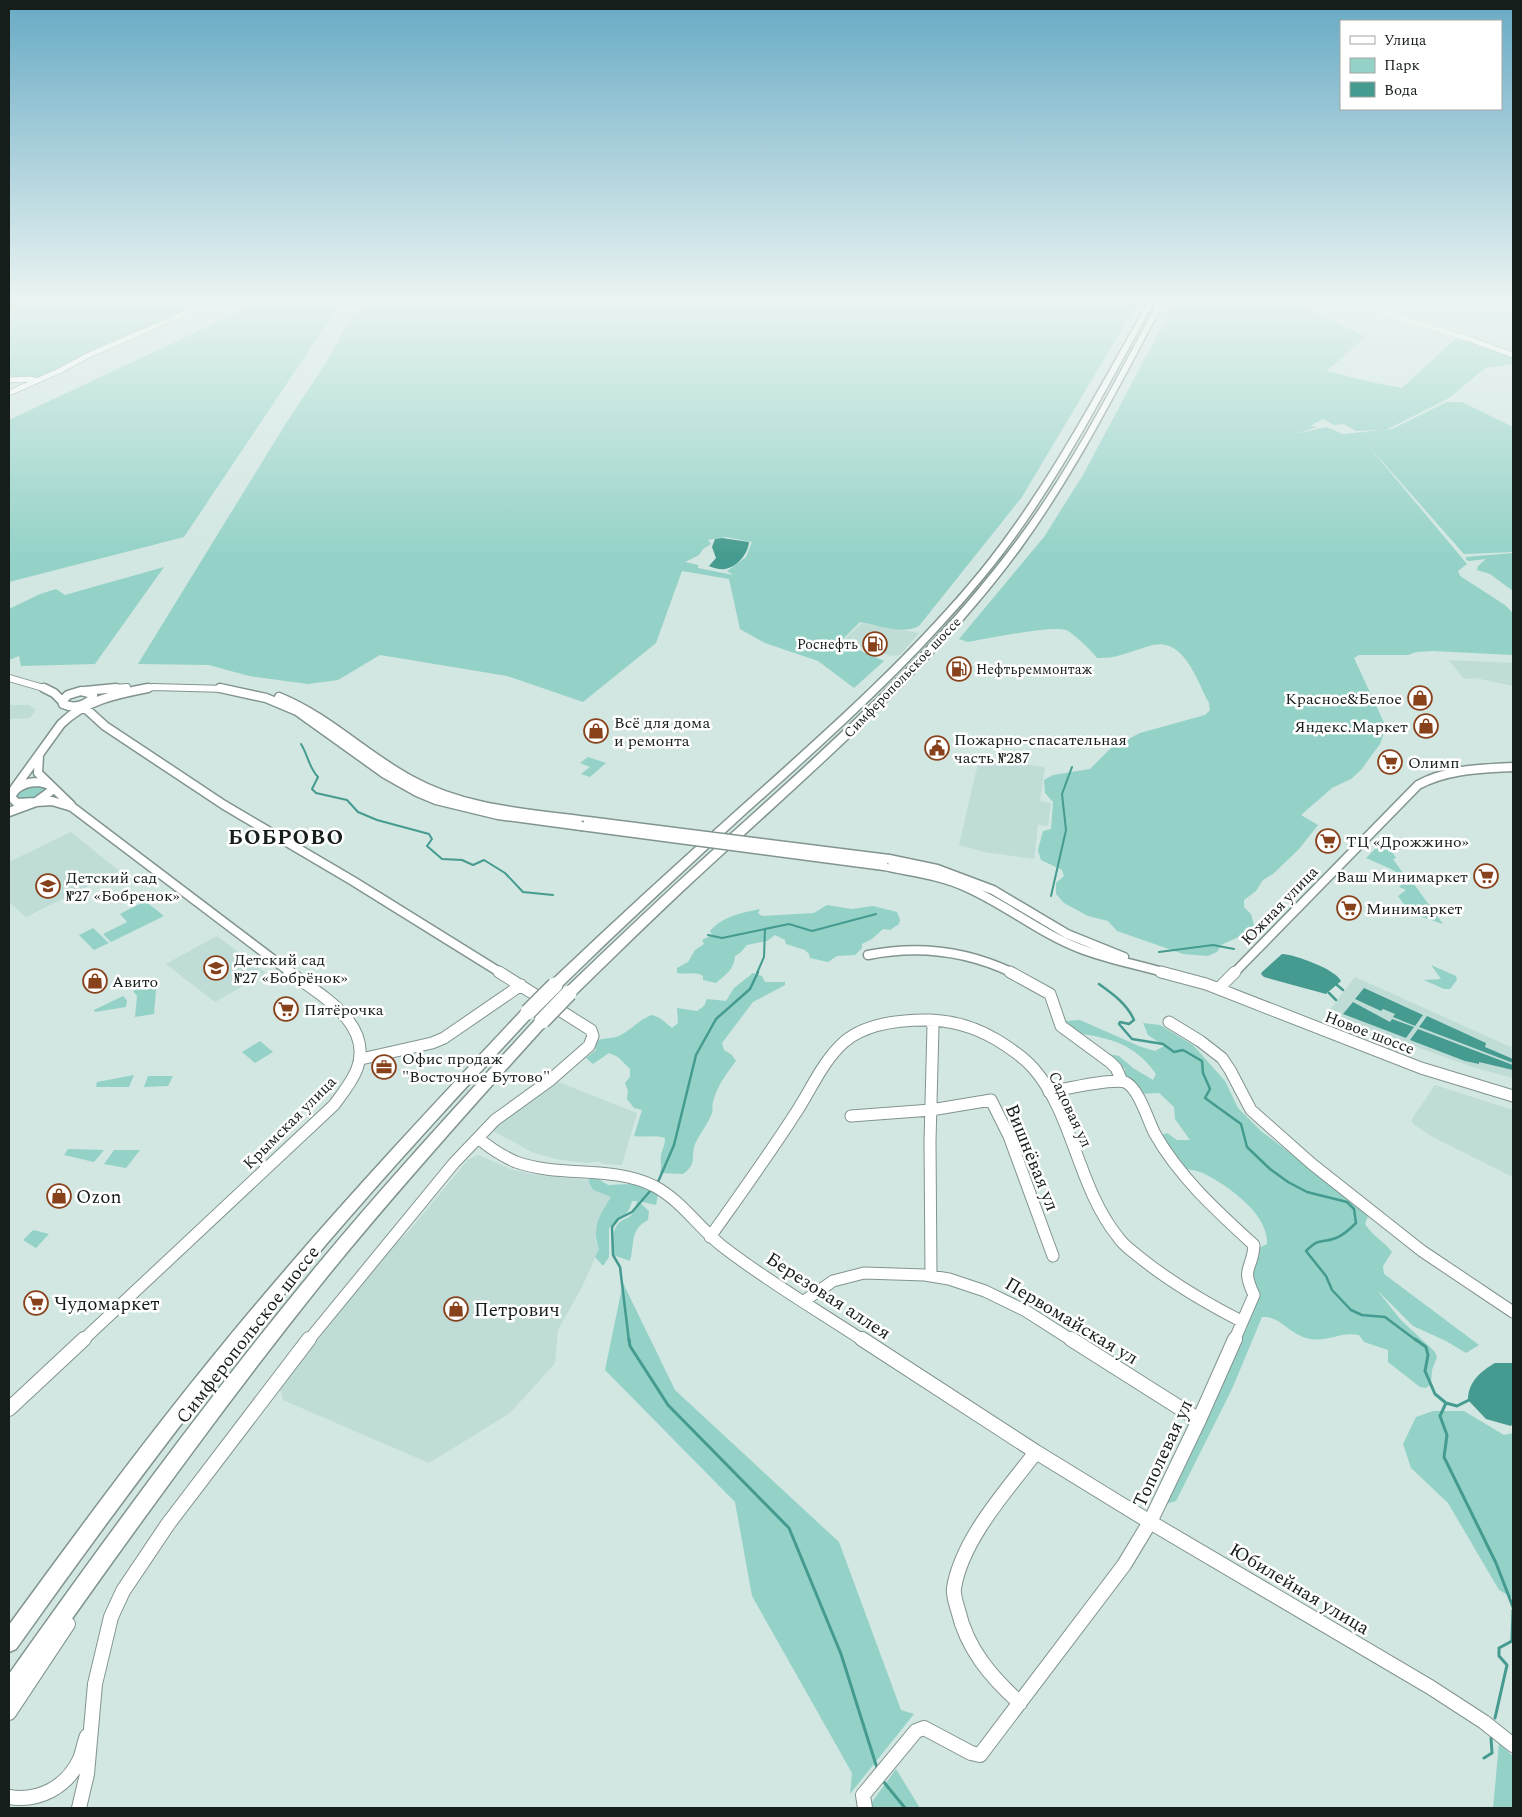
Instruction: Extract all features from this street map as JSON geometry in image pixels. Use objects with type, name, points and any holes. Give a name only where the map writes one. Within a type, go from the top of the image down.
[{"type":"highway","name":"Симферопольское шоссе","points":[[9,1691],[125,1527],[220,1400],[322,1272],[535,1017],[555,985],[620,921],[821,741],[902,662],[946,614],[1012,536],[1054,473],[1103,387]]},
{"type":"highway","name":"Симферопольское шоссе","points":[[9,1642],[123,1487],[301,1263],[422,1125],[535,1017],[569,993],[637,927],[836,745],[924,658],[973,602],[1023,539],[1067,474],[1115,387]]},
{"type":"street","points":[[9,393],[23,387]]},
{"type":"street","points":[[9,678],[52,691],[61,696],[64,714],[60,724],[10,795]]},
{"type":"street","points":[[63,702],[65,697],[81,692],[144,684],[190,682],[224,685],[273,694],[316,714],[402,775],[439,794],[479,805],[584,824]]},
{"type":"street","points":[[63,702],[72,707],[83,706],[122,693],[153,687],[196,686],[244,692],[274,701],[297,711],[393,778],[432,798],[473,810],[584,824]]},
{"type":"street","points":[[52,691],[90,692],[94,696],[91,701],[60,724]]},
{"type":"street","points":[[78,1808],[87,1774],[95,1684],[111,1617],[123,1591],[141,1562],[263,1398],[337,1304],[454,1163],[495,1120],[549,1081],[584,1052],[592,1041],[593,1036],[590,1030],[521,985],[353,881],[224,805],[105,726],[83,706]]},
{"type":"street","points":[[40,753],[37,766],[38,772],[72,807],[340,1010],[349,1020],[359,1038],[361,1059],[432,1043],[444,1038],[521,985]]},
{"type":"street","name":"Южная улица","points":[[1218,988],[1418,784],[1434,776],[1451,772],[1513,767]]},
{"type":"street","points":[[10,795],[19,787],[29,783],[40,782],[50,785]]},
{"type":"street","points":[[9,812],[49,794],[51,791],[50,785]]},
{"type":"street","points":[[10,795],[18,802],[39,800],[59,802],[72,807]]},
{"type":"street","name":"Новое шоссе","points":[[584,824],[886,862],[964,886],[1064,942],[1101,956],[1145,966],[1218,988],[1422,1068],[1513,1096]]},
{"type":"street","points":[[868,955],[886,950],[930,950],[953,953],[1005,968],[1048,993],[1054,999],[1062,1027],[1110,1062],[1116,1068],[1122,1081],[1048,1092]]},
{"type":"street","points":[[929,1020],[933,1026],[931,1276]]},
{"type":"street","name":"Садовая ул","points":[[710,1237],[796,1113],[829,1058],[845,1041],[869,1028],[899,1022],[929,1020],[952,1022],[982,1032],[1007,1046],[1027,1061],[1038,1075],[1048,1092],[1090,1190],[1118,1239],[1161,1276],[1193,1297],[1241,1321]]},
{"type":"street","points":[[1169,1022],[1225,1062],[1248,1106],[1312,1164],[1428,1255],[1513,1312]]},
{"type":"street","name":"Крымская улица","points":[[9,1409],[334,1105],[357,1072],[361,1059]]},
{"type":"street","name":"Тополевая ул","points":[[865,1808],[863,1795],[916,1731],[924,1728],[971,1753],[980,1755],[1124,1566],[1150,1522],[1200,1420],[1241,1321],[1254,1295],[1247,1282],[1246,1272],[1255,1250],[1254,1245],[1215,1209],[1180,1169],[1155,1134],[1134,1088],[1122,1081]]},
{"type":"street","name":"Вишнёвая ул","points":[[931,1110],[991,1100],[1009,1136],[1053,1256]]},
{"type":"street","points":[[851,1116],[931,1110]]},
{"type":"street","name":"Березовая аллея","points":[[478,1138],[500,1155],[536,1168],[592,1172],[634,1179],[652,1185],[687,1210],[710,1237],[804,1301],[1036,1452],[1150,1522]]},
{"type":"street","name":"Первомайская ул","points":[[804,1301],[834,1281],[864,1273],[931,1276],[949,1279],[985,1291],[1026,1311],[1200,1420]]},
{"type":"street","points":[[1020,1703],[1001,1687],[983,1666],[960,1624],[954,1590],[965,1556],[993,1510],[1036,1452]]},
{"type":"street","name":"Юбилейная улица","points":[[1150,1522],[1433,1689],[1484,1722],[1513,1745]]},
{"type":"street","points":[[9,1713],[64,1630],[125,1527]]},
{"type":"street","points":[[9,1797],[26,1800],[48,1793],[60,1786],[81,1757],[92,1717]]},
{"type":"shaded area","points":[[862,623],[919,633],[900,655],[892,656],[842,641]]},
{"type":"shaded area","points":[[1449,660],[1513,663],[1513,686],[1475,678],[1464,679]]},
{"type":"shaded area","points":[[9,705],[29,705],[36,710],[30,718],[9,719]]},
{"type":"shaded area","points":[[979,759],[1045,767],[1040,801],[1051,803],[1048,826],[1038,825],[1034,859],[984,852],[959,845]]},
{"type":"shaded area","name":"Детский сад №27 «Бобренок»","points":[[71,832],[119,871],[26,917],[9,902],[9,862]]},
{"type":"shaded area","name":"Детский сад №27 «Бобрёнок»","points":[[217,936],[266,973],[215,1002],[166,964]]},
{"type":"shaded area","points":[[1355,977],[1513,1048],[1513,1078],[1472,1067],[1328,1012]]},
{"type":"shaded area","points":[[553,1080],[637,1113],[622,1165],[603,1164],[598,1161],[588,1163],[560,1160],[534,1153],[490,1129]]},
{"type":"shaded area","points":[[1435,1085],[1513,1110],[1513,1177],[1431,1136],[1412,1123],[1412,1119]]},
{"type":"shaded area","name":"Петрович","points":[[478,1155],[513,1170],[536,1175],[588,1180],[593,1190],[611,1197],[596,1240],[599,1249],[582,1287],[558,1330],[555,1363],[510,1413],[429,1463],[283,1400],[280,1388],[377,1262],[408,1232],[468,1160]]},
{"type":"green space","points":[[80,387],[285,387],[184,537],[9,582],[9,420]]},
{"type":"green space","points":[[310,387],[1088,387],[1022,497],[919,626],[905,630],[860,622],[840,642],[884,661],[854,688],[818,661],[765,643],[740,629],[729,579],[682,571],[656,643],[583,702],[507,676],[380,655],[338,680],[308,684],[249,676],[209,665],[138,664]],"holes":[[[726,537],[752,542],[746,557],[727,571],[733,575],[698,568],[698,565],[685,562],[699,555],[703,549],[711,544],[708,540]]]},
{"type":"green space","points":[[1130,387],[1462,387],[1449,398],[1386,430],[1392,429],[1447,402],[1462,402],[1513,427],[1513,552],[1464,554],[1365,442],[1467,564],[1458,571],[1460,576],[1505,605],[1513,613],[1513,655],[1433,651],[1416,652],[1408,655],[1359,655],[1354,658],[1386,727],[1380,744],[1361,770],[1351,779],[1332,788],[1301,815],[1318,825],[1299,849],[1273,874],[1263,880],[1256,891],[1244,900],[1244,907],[1251,914],[1254,925],[1245,934],[1221,945],[1217,952],[1208,956],[1183,954],[1117,931],[1108,921],[1088,916],[1064,903],[1056,894],[1056,883],[1064,876],[1062,870],[1041,860],[1038,850],[1043,831],[1051,829],[1053,802],[1045,793],[1044,780],[1053,775],[1090,769],[1111,748],[1140,733],[1205,715],[1210,710],[1209,703],[1187,661],[1174,648],[1160,644],[1114,657],[1097,658],[1073,634],[1066,630],[1058,629],[1033,631],[968,642],[959,639],[1044,537],[1083,475]],"holes":[[[1323,419],[1334,425],[1344,424],[1356,431],[1381,430],[1343,434],[1326,427],[1296,434],[1317,427],[1310,426]]]},
{"type":"green space","points":[[1513,553],[1513,591],[1490,574],[1477,570],[1478,566],[1486,559],[1466,560],[1466,557]]},
{"type":"green space","points":[[164,567],[95,664],[21,666],[19,656],[9,660],[9,609],[40,594],[56,589],[65,595]]},
{"type":"green space","points":[[588,757],[606,763],[590,777],[581,774],[590,767],[580,763]]},
{"type":"green space","points":[[29,786],[42,786],[46,789],[46,792],[36,799],[21,801],[15,796],[17,792]]},
{"type":"green space","points":[[1382,842],[1386,842],[1396,858],[1393,859],[1405,876],[1408,876],[1443,924],[1410,913],[1398,896],[1406,890],[1399,887],[1403,883],[1401,875],[1366,858]]},
{"type":"green space","points":[[145,901],[164,916],[111,942],[103,934],[127,922],[120,914]]},
{"type":"green space","points":[[827,905],[852,909],[873,906],[897,912],[900,920],[899,924],[890,930],[883,929],[872,939],[862,944],[862,948],[855,955],[837,956],[828,962],[810,958],[805,950],[786,944],[785,940],[775,935],[767,941],[747,945],[735,956],[729,971],[716,983],[703,980],[703,976],[697,974],[677,973],[677,968],[688,962],[695,950],[704,944],[702,940],[712,935],[710,931],[727,919],[760,909],[758,913],[762,916],[814,913]]},
{"type":"green space","points":[[93,928],[109,943],[94,950],[79,935]]},
{"type":"green space","points":[[1431,965],[1456,976],[1457,980],[1450,989],[1444,989],[1424,980],[1441,979]]},
{"type":"green space","points":[[753,973],[762,976],[765,982],[785,982],[785,985],[753,1002],[722,1043],[724,1050],[732,1055],[736,1061],[725,1075],[717,1091],[712,1113],[695,1144],[690,1167],[683,1174],[660,1173],[661,1155],[665,1138],[634,1136],[642,1110],[634,1108],[627,1099],[628,1091],[625,1083],[630,1077],[630,1069],[618,1057],[609,1053],[593,1064],[586,1058],[596,1050],[594,1043],[621,1035],[652,1015],[660,1018],[672,1028],[678,1023],[677,1008],[697,1011],[704,1006],[707,999],[726,1001],[734,988]]},
{"type":"green space","points":[[157,979],[154,1014],[135,1017],[137,996],[133,991]]},
{"type":"green space","points":[[123,996],[127,1000],[126,1007],[95,1012],[94,1010]]},
{"type":"green space","points":[[1080,1020],[1155,1051],[1164,1046],[1148,1035],[1143,1023],[1160,1025],[1193,1045],[1225,1081],[1238,1108],[1261,1131],[1369,1213],[1365,1224],[1392,1252],[1383,1266],[1384,1274],[1479,1345],[1466,1353],[1446,1341],[1413,1326],[1377,1290],[1400,1319],[1435,1352],[1437,1357],[1432,1370],[1431,1384],[1426,1388],[1420,1387],[1388,1362],[1388,1350],[1364,1342],[1359,1335],[1351,1334],[1318,1340],[1311,1339],[1297,1334],[1278,1321],[1262,1317],[1232,1389],[1176,1501],[1166,1504],[1254,1295],[1247,1282],[1255,1250],[1267,1244],[1266,1233],[1261,1222],[1245,1202],[1203,1173],[1181,1166],[1154,1138],[1167,1133],[1177,1140],[1190,1140],[1175,1119],[1174,1107],[1159,1093],[1137,1094],[1132,1082],[1125,1075],[1125,1069],[1110,1059],[1109,1054],[1119,1056],[1133,1068],[1153,1080],[1156,1074],[1151,1067],[1133,1051],[1119,1043],[1097,1036],[1082,1034],[1074,1030],[1065,1021]]},
{"type":"green space","points":[[260,1041],[273,1052],[255,1063],[242,1052]]},
{"type":"green space","points":[[134,1075],[129,1087],[96,1087],[97,1082]]},
{"type":"green space","points":[[148,1076],[173,1076],[168,1086],[144,1087]]},
{"type":"green space","points":[[68,1149],[104,1150],[94,1162],[64,1155]]},
{"type":"green space","points":[[114,1150],[140,1150],[126,1168],[104,1164]]},
{"type":"green space","points":[[595,1177],[608,1185],[630,1184],[642,1186],[658,1195],[656,1205],[638,1201],[649,1211],[648,1220],[635,1233],[630,1261],[613,1255],[613,1237],[619,1223],[633,1213],[637,1201],[632,1201],[629,1210],[609,1228],[609,1257],[603,1266],[595,1257],[599,1249],[596,1228],[603,1210],[611,1197],[593,1190],[588,1180]]},
{"type":"green space","points":[[33,1230],[49,1234],[36,1248],[23,1240]]},
{"type":"green space","points":[[623,1283],[675,1390],[839,1542],[901,1710],[914,1714],[850,1794],[852,1773],[752,1596],[735,1502],[605,1370]]},
{"type":"green space","points":[[1433,1411],[1464,1411],[1504,1435],[1513,1433],[1513,1598],[1499,1590],[1448,1503],[1411,1468],[1403,1444],[1416,1417]]},
{"type":"green space","points":[[1499,1744],[1513,1756],[1513,1808],[1493,1808]]},
{"type":"green space","points":[[896,1769],[920,1808],[872,1808],[872,1802]]},
{"type":"water","points":[[722,538],[749,542],[747,551],[734,566],[717,569],[709,566],[716,558],[712,547],[715,539]]},
{"type":"water","points":[[1282,954],[1314,963],[1332,972],[1341,981],[1326,994],[1264,977],[1261,974],[1262,972]]},
{"type":"water","points":[[1364,988],[1423,1015],[1415,1026],[1393,1017],[1395,1014],[1383,1009],[1381,1011],[1355,999]]},
{"type":"water","points":[[1353,1002],[1390,1022],[1392,1019],[1414,1027],[1406,1038],[1343,1014]]},
{"type":"water","points":[[1427,1016],[1486,1043],[1485,1047],[1513,1059],[1513,1063],[1419,1027]]},
{"type":"water","points":[[1418,1029],[1513,1065],[1513,1070],[1479,1062],[1479,1064],[1465,1061],[1410,1040]]},
{"type":"water","points":[[1495,1363],[1513,1363],[1513,1423],[1511,1426],[1486,1419],[1468,1400],[1473,1382]]},
{"type":"waterway","points":[[301,744],[318,777],[312,789],[316,793],[347,800],[358,812],[377,820],[429,834],[432,839],[427,846],[442,859],[462,860],[473,865],[484,860],[505,873],[523,892],[553,895]]},
{"type":"waterway","points":[[1051,896],[1066,830],[1062,794],[1072,767]]},
{"type":"waterway","points":[[765,929],[789,924],[812,931],[876,914]]},
{"type":"waterway","points":[[708,935],[722,938],[765,929]]},
{"type":"waterway","points":[[757,973],[764,957],[765,929]]},
{"type":"waterway","points":[[1159,952],[1213,945],[1234,949]]},
{"type":"waterway","points":[[658,1182],[674,1145],[696,1055],[716,1019],[750,989],[758,972]]},
{"type":"waterway","points":[[1099,984],[1128,1009],[1134,1020],[1129,1024],[1120,1022],[1119,1024],[1132,1039],[1163,1044],[1174,1052],[1183,1050],[1202,1061],[1203,1073],[1210,1089],[1205,1098],[1241,1124],[1247,1147],[1270,1169],[1288,1182],[1307,1192],[1347,1202],[1354,1209],[1356,1223],[1349,1230],[1331,1240],[1317,1242],[1306,1251],[1326,1276],[1332,1290],[1351,1310],[1362,1315],[1385,1317],[1417,1341]]},
{"type":"waterway","points":[[1337,985],[1343,990]]},
{"type":"waterway","points":[[1329,993],[1336,1000]]},
{"type":"waterway","points":[[629,1341],[620,1267],[613,1255],[612,1227],[618,1219],[632,1212],[651,1190]]},
{"type":"waterway","points":[[629,1339],[630,1346],[668,1405],[789,1528],[841,1654],[877,1768]]},
{"type":"waterway","points":[[1415,1339],[1426,1347],[1428,1355],[1425,1371],[1435,1394],[1446,1403]]},
{"type":"waterway","points":[[1446,1403],[1457,1406],[1469,1400]]},
{"type":"waterway","points":[[1446,1403],[1440,1416],[1447,1435],[1444,1457],[1496,1563],[1513,1607]]},
{"type":"waterway","points":[[1495,1718],[1507,1665],[1499,1656],[1499,1648],[1512,1641],[1513,1610]]},
{"type":"waterway","points":[[1484,1758],[1492,1753],[1491,1738]]},
{"type":"waterway","points":[[883,1781],[905,1808]]},
{"type":"place","name":"Роснефть","points":[[875,644]]},
{"type":"place","name":"Нефтьреммонтаж","points":[[959,669]]},
{"type":"place","name":"Красное&Белое","points":[[1420,698]]},
{"type":"place","name":"Яндекс.Маркет","points":[[1426,726]]},
{"type":"place","name":"Всё для дома и ремонта","points":[[596,731]]},
{"type":"place","name":"Пожарно-спасательная часть №287","points":[[937,748]]},
{"type":"place","name":"Олимп","points":[[1390,762]]},
{"type":"place","name":"ТЦ «Дрожжино»","points":[[1328,841]]},
{"type":"place","name":"Ваш Минимаркет","points":[[1486,876]]},
{"type":"place","name":"Детский сад №27 «Бобренок»","points":[[48,886]]},
{"type":"place","name":"Минимаркет","points":[[1349,908]]},
{"type":"place","name":"Детский сад №27 «Бобрёнок»","points":[[216,968]]},
{"type":"place","name":"Авито","points":[[95,981]]},
{"type":"place","name":"Пятёрочка","points":[[286,1009]]},
{"type":"place","name":"Офис продаж \"Восточное Бутово\"","points":[[384,1067]]},
{"type":"place","name":"Ozon","points":[[59,1196]]},
{"type":"place","name":"Чудомаркет","points":[[36,1303]]},
{"type":"place","name":"Петрович","points":[[456,1309]]},
{"type":"district","name":"БОБРОВО","points":[[286,837]]}]
